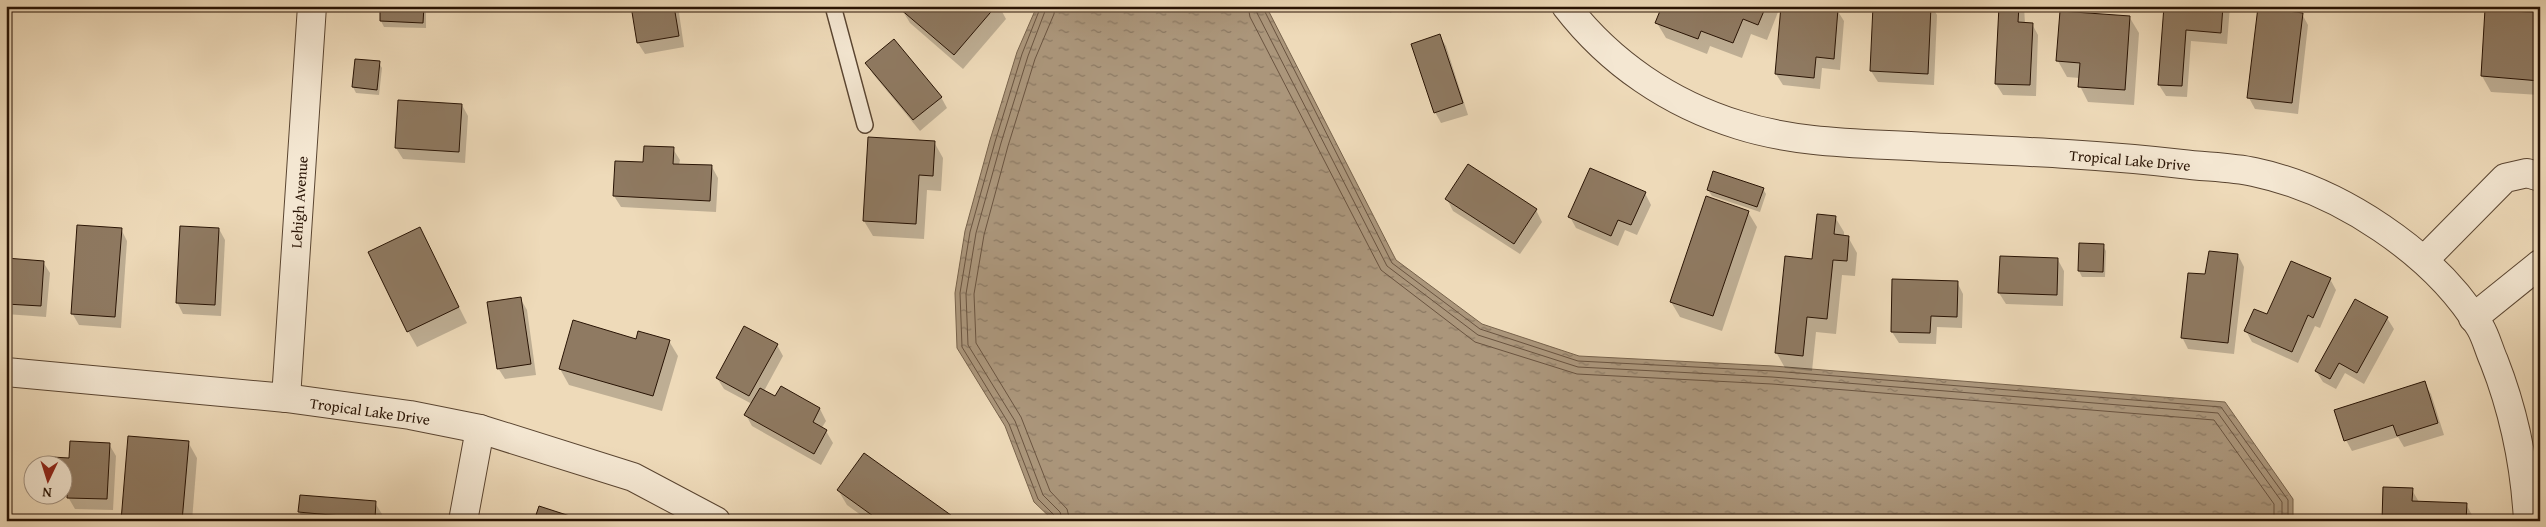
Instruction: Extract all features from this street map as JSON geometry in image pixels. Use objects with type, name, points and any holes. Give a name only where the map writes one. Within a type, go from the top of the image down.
[{"type":"street","name":"Lehigh Avenue","points":[[286,398],[312,6]]},
{"type":"street","name":"Tropical Lake Drive","points":[[1566,6],[1584,29],[1624,66],[1674,99],[1738,125],[1797,139],[2135,159],[2255,172],[2329,197],[2382,228],[2425,260],[2481,329],[2508,399],[2526,481],[2528,521]]},
{"type":"street","points":[[2425,260],[2504,178],[2527,173],[2540,178]]},
{"type":"street","points":[[2473,318],[2540,264]]},
{"type":"street","name":"Tropical Lake Drive","points":[[6,372],[286,398],[410,415],[480,429],[633,477],[716,521]]},
{"type":"street","points":[[462,521],[480,429]]},
{"type":"lane","points":[[833,6],[865,125]]},
{"type":"water","points":[[1037,6],[1266,6],[1396,260],[1482,324],[1579,356],[1773,366],[2225,402],[2293,499],[2293,521],[1054,521],[1034,502],[1005,426],[957,348],[955,293],[965,231],[990,140],[1017,52]]},
{"type":"building","points":[[380,6],[424,6],[423,23],[380,21]]},
{"type":"building","points":[[631,6],[674,6],[679,36],[637,43]]},
{"type":"building","points":[[901,6],[996,6],[954,55],[899,8]]},
{"type":"building","points":[[1662,6],[1766,6],[1758,25],[1743,19],[1733,43],[1701,31],[1698,39],[1655,23]]},
{"type":"building","points":[[1781,6],[1838,9],[1834,59],[1816,57],[1814,78],[1775,74]]},
{"type":"building","points":[[1873,6],[1931,6],[1928,74],[1870,71]]},
{"type":"building","points":[[1999,6],[2019,6],[2018,22],[2033,23],[2030,85],[1995,84]]},
{"type":"building","points":[[2164,6],[2223,6],[2221,33],[2186,30],[2182,86],[2158,85]]},
{"type":"building","points":[[2258,7],[2303,13],[2292,103],[2247,98]]},
{"type":"building","points":[[2485,9],[2540,13],[2540,81],[2481,76]]},
{"type":"building","points":[[2060,11],[2130,16],[2125,90],[2078,87],[2080,63],[2056,61]]},
{"type":"building","points":[[1440,34],[1463,103],[1434,113],[1411,44]]},
{"type":"building","points":[[894,39],[942,97],[913,120],[865,63]]},
{"type":"building","points":[[355,59],[380,61],[377,90],[352,87]]},
{"type":"building","points":[[398,100],[462,104],[459,152],[395,148]]},
{"type":"building","points":[[868,137],[935,141],[933,176],[919,175],[916,224],[863,221]]},
{"type":"building","points":[[644,146],[674,147],[673,164],[712,165],[710,201],[613,196],[615,161],[643,162]]},
{"type":"building","points":[[1468,164],[1537,209],[1514,244],[1445,199]]},
{"type":"building","points":[[1590,168],[1646,192],[1631,225],[1618,220],[1611,236],[1568,217]]},
{"type":"building","points":[[1713,171],[1764,188],[1757,207],[1707,190]]},
{"type":"building","points":[[1706,196],[1749,211],[1713,316],[1670,302]]},
{"type":"building","points":[[1817,214],[1836,216],[1834,234],[1849,236],[1847,261],[1833,260],[1827,319],[1807,317],[1803,356],[1775,353],[1785,256],[1812,259]]},
{"type":"building","points":[[77,225],[122,228],[115,317],[71,314]]},
{"type":"building","points":[[180,226],[219,228],[215,305],[176,303]]},
{"type":"building","points":[[420,227],[459,307],[407,332],[368,252]]},
{"type":"building","points":[[2079,243],[2104,244],[2103,272],[2078,271]]},
{"type":"building","points":[[2209,251],[2238,254],[2228,343],[2181,338],[2188,273],[2205,274]]},
{"type":"building","points":[[2000,256],[2058,258],[2057,295],[1998,293]]},
{"type":"building","points":[[6,258],[44,261],[41,306],[6,304]]},
{"type":"building","points":[[2291,261],[2331,278],[2313,318],[2308,315],[2292,352],[2244,331],[2254,309],[2267,314]]},
{"type":"building","points":[[1892,279],[1958,281],[1957,317],[1931,316],[1930,333],[1891,332]]},
{"type":"building","points":[[521,297],[531,364],[497,369],[487,302]]},
{"type":"building","points":[[2355,299],[2388,317],[2357,373],[2339,363],[2330,379],[2315,371]]},
{"type":"building","points":[[573,320],[636,339],[638,331],[670,340],[653,396],[559,369]]},
{"type":"building","points":[[744,326],[778,344],[749,396],[716,378]]},
{"type":"building","points":[[2425,381],[2438,423],[2397,436],[2393,425],[2344,441],[2334,410]]},
{"type":"building","points":[[781,386],[820,408],[813,422],[827,430],[814,454],[744,415],[760,388],[775,396]]},
{"type":"building","points":[[128,436],[189,441],[182,521],[121,521]]},
{"type":"building","points":[[70,441],[110,443],[107,499],[72,498],[72,454],[69,454]]},
{"type":"building","points":[[864,453],[955,518],[952,521],[880,521],[837,490]]},
{"type":"building","points":[[2383,487],[2413,488],[2412,501],[2467,503],[2466,521],[2382,521]]},
{"type":"building","points":[[300,495],[376,501],[375,519],[298,512]]},
{"type":"building","points":[[539,506],[573,517],[572,521],[534,521]]}]
